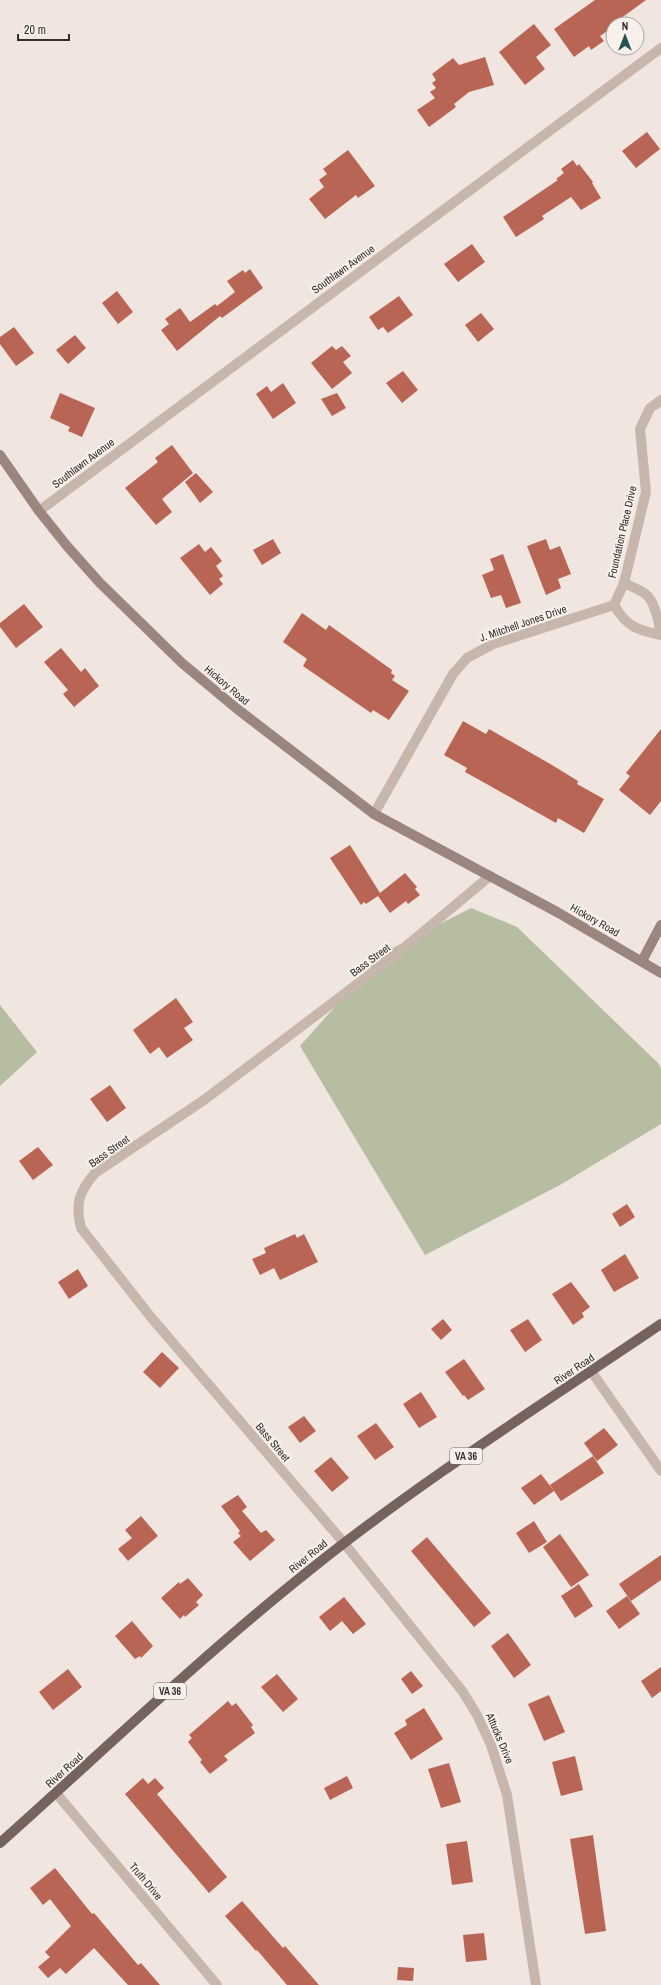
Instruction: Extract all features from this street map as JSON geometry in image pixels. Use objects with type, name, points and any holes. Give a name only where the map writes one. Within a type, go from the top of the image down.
[{"type":"main road","name":"Hickory Road","points":[[0,455],[39,510],[67,546],[100,583],[182,663],[236,708],[374,814],[516,890],[661,973]]},
{"type":"main road","points":[[642,961],[661,926]]},
{"type":"main road","name":"River Road","points":[[0,1843],[226,1640],[344,1543],[400,1502],[661,1324]]},
{"type":"street","name":"Southlawn Avenue","points":[[39,510],[661,48]]},
{"type":"street","name":"Foundation Place Drive","points":[[614,605],[624,583],[646,492],[640,429],[650,408],[661,400]]},
{"type":"street","points":[[614,605],[620,616],[630,625],[640,630],[660,635],[660,625],[652,599],[644,592],[624,583]]},
{"type":"street","name":"J. Mitchell Jones Drive","points":[[374,814],[453,674],[467,658],[493,644],[614,605]]},
{"type":"street","name":"Bass Street","points":[[344,1543],[155,1322],[81,1228],[78,1214],[78,1201],[85,1186],[96,1173],[204,1100],[393,958],[490,876]]},
{"type":"street","points":[[591,1372],[661,1471]]},
{"type":"street","name":"Attucks Drive","points":[[344,1543],[463,1692],[477,1715],[492,1745],[507,1795],[536,1985]]},
{"type":"street","name":"Truth Drive","points":[[56,1793],[217,1985]]},
{"type":"green space","points":[[471,908],[517,927],[659,1064],[661,1069],[661,1124],[560,1185],[425,1255],[300,1046],[383,953]]},
{"type":"green space","points":[[0,1005],[37,1052],[0,1086]]},
{"type":"building","points":[[595,0],[646,0],[624,16],[605,16],[605,33],[600,36],[604,41],[591,50],[589,46],[574,57],[554,29]]},
{"type":"building","points":[[534,24],[551,45],[536,57],[545,69],[525,85],[499,52]]},
{"type":"building","points":[[485,57],[494,85],[469,92],[454,104],[456,107],[429,127],[417,110],[435,98],[430,92],[436,88],[432,83],[436,80],[432,74],[453,58],[459,65]]},
{"type":"building","points":[[647,132],[660,149],[636,168],[622,151]]},
{"type":"building","points":[[348,150],[375,186],[358,198],[356,195],[325,219],[309,199],[324,187],[319,180],[327,174],[323,169]]},
{"type":"building","points":[[573,160],[577,166],[579,164],[593,182],[592,183],[601,198],[581,210],[571,197],[542,216],[544,219],[516,237],[503,217],[558,180],[556,179],[564,173],[561,169]]},
{"type":"building","points":[[472,244],[485,262],[458,282],[444,264]]},
{"type":"building","points":[[250,269],[263,288],[222,318],[220,316],[177,351],[161,330],[169,324],[165,319],[180,308],[190,322],[215,304],[217,306],[235,292],[227,281],[243,270],[245,273]]},
{"type":"building","points":[[117,291],[133,312],[118,324],[102,303]]},
{"type":"building","points":[[399,296],[413,315],[388,333],[383,327],[378,330],[369,317]]},
{"type":"building","points":[[481,313],[494,329],[478,342],[465,325]]},
{"type":"building","points":[[14,327],[34,353],[16,366],[0,344],[0,337]]},
{"type":"building","points":[[75,335],[86,348],[68,364],[56,350]]},
{"type":"building","points":[[332,346],[336,350],[342,346],[351,356],[343,362],[352,373],[332,389],[311,363]]},
{"type":"building","points":[[403,371],[418,390],[402,403],[386,383]]},
{"type":"building","points":[[283,383],[296,403],[273,419],[256,394],[267,386],[271,392]]},
{"type":"building","points":[[60,393],[95,408],[82,437],[68,431],[70,427],[50,418]]},
{"type":"building","points":[[337,393],[346,408],[332,416],[321,399]]},
{"type":"building","points":[[172,445],[193,473],[162,499],[172,512],[156,525],[125,488],[158,462],[155,458]]},
{"type":"building","points":[[196,473],[213,492],[200,503],[185,482]]},
{"type":"building","points":[[273,539],[281,553],[262,565],[253,550]]},
{"type":"building","points":[[546,539],[550,550],[560,546],[571,574],[558,579],[561,588],[546,595],[527,546]]},
{"type":"building","points":[[199,544],[205,552],[211,547],[222,561],[216,566],[223,576],[219,579],[223,584],[210,595],[180,558]]},
{"type":"building","points":[[503,554],[521,603],[506,608],[501,595],[491,598],[482,575],[494,570],[490,559]]},
{"type":"building","points":[[24,604],[43,627],[16,648],[0,627],[0,623]]},
{"type":"building","points":[[302,613],[326,630],[329,625],[392,670],[391,673],[395,676],[392,680],[409,691],[389,720],[373,710],[371,713],[303,666],[307,659],[283,642]]},
{"type":"building","points":[[61,648],[81,672],[85,668],[99,686],[74,707],[63,694],[68,690],[44,662]]},
{"type":"building","points":[[463,721],[486,734],[489,729],[552,765],[578,781],[577,784],[604,799],[584,833],[558,818],[556,823],[465,772],[467,768],[444,755]]},
{"type":"building","points":[[661,729],[661,801],[650,815],[619,790],[630,776],[626,773]]},
{"type":"building","points":[[350,845],[380,893],[405,873],[417,887],[415,889],[420,895],[408,904],[406,901],[390,913],[378,896],[366,904],[364,902],[361,905],[330,858]]},
{"type":"building","points":[[176,998],[193,1022],[184,1028],[193,1040],[167,1058],[159,1047],[150,1054],[133,1030]]},
{"type":"building","points":[[110,1085],[126,1108],[107,1122],[90,1099]]},
{"type":"building","points":[[38,1147],[53,1165],[33,1180],[19,1161]]},
{"type":"building","points":[[627,1204],[635,1217],[620,1227],[612,1214]]},
{"type":"building","points":[[295,1234],[297,1238],[304,1234],[318,1262],[280,1280],[274,1268],[260,1275],[252,1259],[266,1253],[264,1248]]},
{"type":"building","points":[[625,1254],[639,1278],[614,1292],[601,1270]]},
{"type":"building","points":[[78,1269],[88,1286],[69,1299],[58,1282]]},
{"type":"building","points":[[571,1282],[590,1307],[582,1313],[584,1317],[573,1325],[552,1294]]},
{"type":"building","points":[[443,1319],[452,1330],[441,1340],[431,1329]]},
{"type":"building","points":[[528,1319],[542,1340],[525,1352],[510,1330]]},
{"type":"building","points":[[162,1352],[179,1368],[160,1388],[143,1372]]},
{"type":"building","points":[[464,1359],[485,1389],[468,1400],[464,1395],[463,1396],[445,1372]]},
{"type":"building","points":[[421,1392],[437,1417],[419,1428],[403,1404]]},
{"type":"building","points":[[304,1416],[316,1431],[300,1443],[288,1427]]},
{"type":"building","points":[[376,1423],[394,1447],[375,1460],[357,1436]]},
{"type":"building","points":[[604,1428],[618,1445],[597,1461],[584,1443]]},
{"type":"building","points":[[593,1456],[604,1473],[561,1501],[550,1485]]},
{"type":"building","points":[[331,1457],[349,1478],[332,1492],[314,1471]]},
{"type":"building","points":[[541,1474],[554,1491],[534,1505],[521,1488]]},
{"type":"building","points":[[238,1495],[247,1507],[242,1511],[261,1533],[266,1530],[275,1540],[250,1561],[233,1542],[241,1536],[238,1533],[240,1531],[221,1506]]},
{"type":"building","points":[[141,1516],[158,1536],[128,1561],[118,1549],[132,1538],[125,1530]]},
{"type":"building","points":[[534,1521],[547,1542],[529,1553],[516,1533]]},
{"type":"building","points":[[560,1534],[589,1575],[571,1587],[543,1547]]},
{"type":"building","points":[[427,1537],[491,1613],[474,1627],[411,1551]]},
{"type":"building","points":[[661,1555],[661,1580],[631,1601],[619,1584]]},
{"type":"building","points":[[188,1578],[203,1595],[196,1602],[199,1605],[185,1617],[184,1615],[180,1619],[161,1598],[179,1582],[180,1584]]},
{"type":"building","points":[[579,1584],[593,1606],[575,1618],[561,1596]]},
{"type":"building","points":[[627,1596],[640,1614],[619,1629],[606,1611]]},
{"type":"building","points":[[344,1597],[366,1624],[353,1634],[342,1621],[330,1631],[319,1617]]},
{"type":"building","points":[[132,1621],[153,1646],[141,1658],[140,1656],[135,1659],[115,1636]]},
{"type":"building","points":[[508,1633],[531,1665],[514,1678],[491,1646]]},
{"type":"building","points":[[661,1667],[661,1691],[652,1698],[641,1681]]},
{"type":"building","points":[[68,1669],[82,1687],[53,1710],[39,1692]]},
{"type":"building","points":[[411,1671],[423,1686],[412,1694],[401,1679]]},
{"type":"building","points":[[277,1674],[298,1699],[283,1712],[261,1687]]},
{"type":"building","points":[[549,1695],[565,1732],[544,1741],[528,1704]]},
{"type":"building","points":[[228,1701],[232,1706],[236,1703],[253,1725],[251,1727],[255,1733],[224,1756],[228,1760],[210,1774],[200,1762],[202,1760],[188,1742],[192,1738],[189,1735]]},
{"type":"building","points":[[424,1708],[443,1739],[411,1760],[394,1733],[407,1725],[405,1720]]},
{"type":"building","points":[[575,1756],[583,1790],[561,1796],[552,1762]]},
{"type":"building","points":[[449,1763],[461,1802],[441,1808],[428,1769]]},
{"type":"building","points":[[347,1776],[353,1788],[330,1800],[324,1788]]},
{"type":"building","points":[[143,1778],[148,1784],[155,1778],[164,1788],[157,1794],[227,1877],[209,1893],[125,1794]]},
{"type":"building","points":[[593,1835],[606,1931],[585,1934],[570,1839]]},
{"type":"building","points":[[467,1841],[473,1882],[452,1885],[446,1844]]},
{"type":"building","points":[[55,1868],[92,1914],[94,1913],[138,1965],[141,1963],[160,1985],[128,1985],[94,1948],[66,1974],[60,1968],[48,1978],[38,1967],[50,1957],[45,1952],[71,1926],[50,1899],[43,1905],[30,1888]]},
{"type":"building","points":[[242,1901],[283,1948],[285,1946],[319,1985],[287,1985],[225,1916]]},
{"type":"building","points":[[484,1933],[487,1960],[466,1962],[463,1935]]},
{"type":"building","points":[[398,1967],[414,1968],[413,1981],[397,1980]]}]
